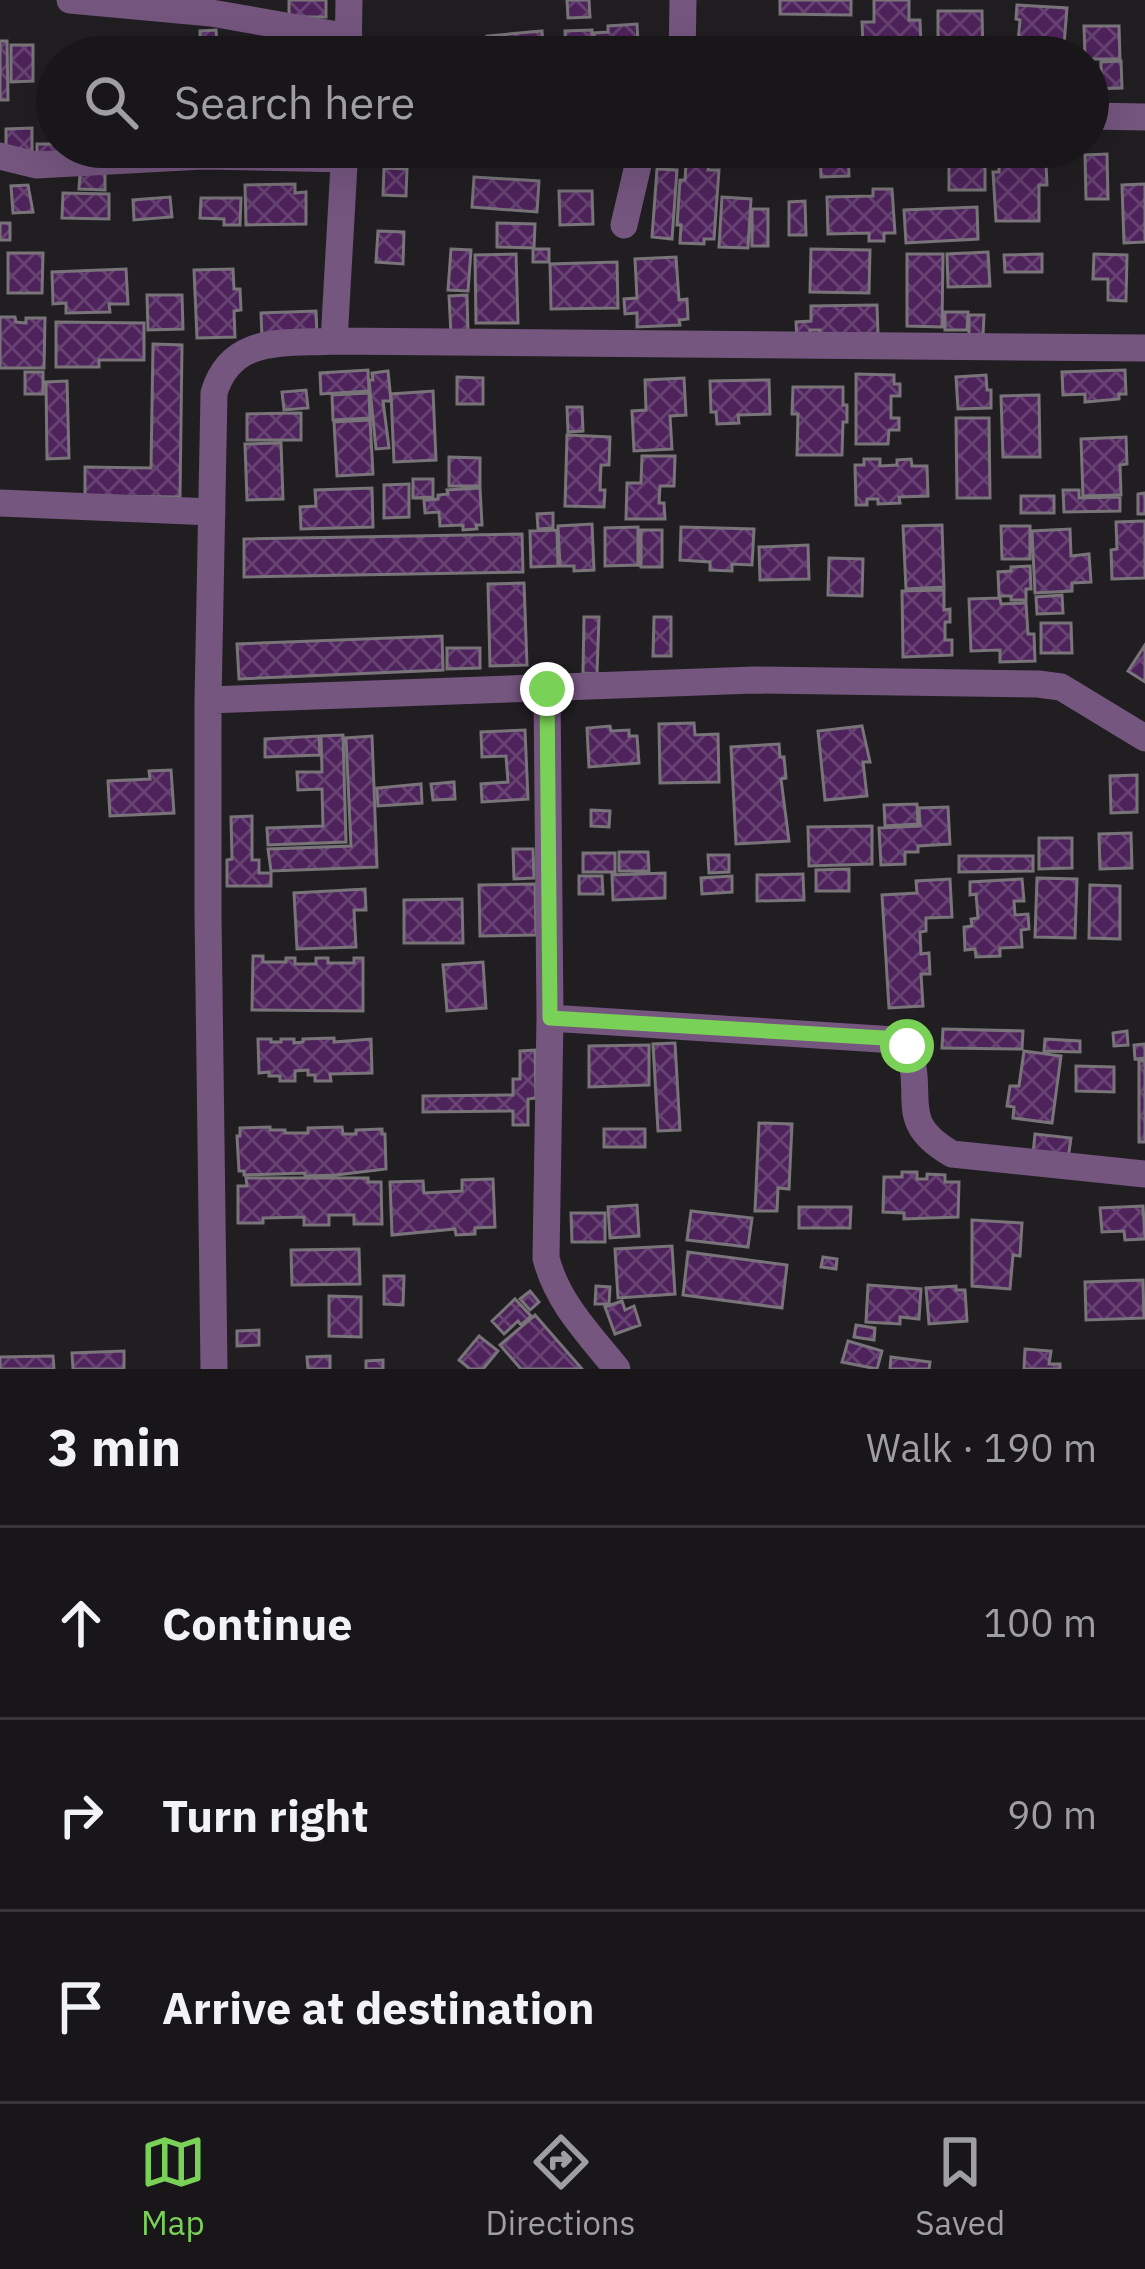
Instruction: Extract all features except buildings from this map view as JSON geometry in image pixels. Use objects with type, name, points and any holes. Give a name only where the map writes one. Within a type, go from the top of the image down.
[{"type":"street","points":[[70,0],[211,13],[304,36]]},
{"type":"street","points":[[349,36],[350,0]]},
{"type":"street","points":[[682,36],[683,0]]},
{"type":"street","points":[[1109,116],[1145,117]]},
{"type":"street","points":[[0,156],[36,165]]},
{"type":"street","points":[[334,340],[344,168]]},
{"type":"street","points":[[624,225],[637,168]]},
{"type":"street","points":[[214,1369],[208,700],[214,393],[232,359],[250,349],[334,340],[1145,348]]},
{"type":"street","points":[[0,503],[212,512]]},
{"type":"street","points":[[208,700],[754,680],[1038,684],[1061,687],[1145,738]]},
{"type":"street","points":[[547,689],[546,1258],[560,1298],[617,1369]]},
{"type":"street","points":[[550,1018],[895,1040],[907,1046],[914,1064],[919,1127],[931,1142],[952,1154],[1145,1174]]},
{"type":"route","points":[[547,689],[550,1018],[884,1038],[907,1046]]}]
